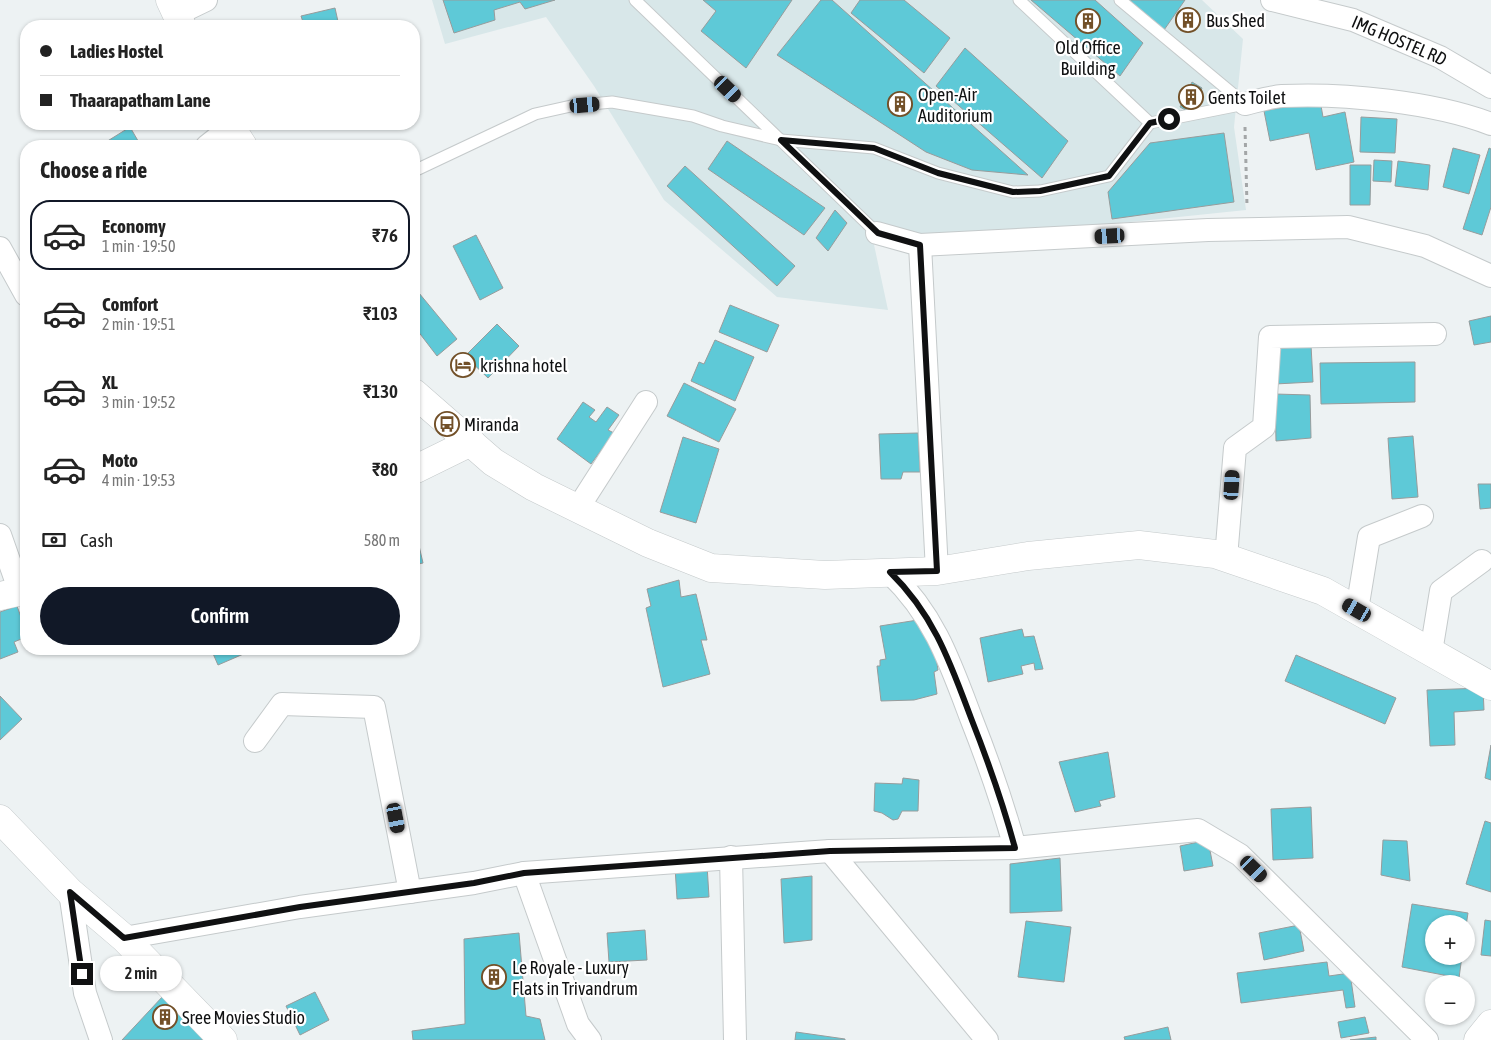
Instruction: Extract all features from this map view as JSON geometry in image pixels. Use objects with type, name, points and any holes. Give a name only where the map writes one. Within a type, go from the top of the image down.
[{"type":"street","points":[[176,14],[206,0]]},
{"type":"street","name":"IMG HOSTEL RD","points":[[1272,0],[1353,20],[1440,57],[1491,87]]},
{"type":"street","points":[[1244,104],[1280,96],[1324,96],[1393,103],[1466,114],[1491,124]]},
{"type":"street","points":[[219,140],[234,132]]},
{"type":"street","points":[[878,233],[920,245],[1248,229],[1348,227],[1425,246],[1491,276]]},
{"type":"street","points":[[920,245],[937,571]]},
{"type":"street","points":[[0,248],[20,284]]},
{"type":"street","points":[[1226,558],[1235,448],[1264,427],[1270,337],[1434,334]]},
{"type":"street","points":[[420,398],[493,462],[510,472],[648,543],[711,568],[825,575],[937,571],[1028,556],[1139,545],[1215,554],[1323,591],[1491,686]]},
{"type":"street","points":[[578,508],[646,402]]},
{"type":"street","points":[[420,467],[471,442]]},
{"type":"street","points":[[1357,610],[1369,537],[1422,516]]},
{"type":"street","points":[[0,535],[15,593]]},
{"type":"street","points":[[1431,652],[1441,591],[1482,561]]},
{"type":"street","points":[[890,572],[909,591],[926,614],[946,651],[999,790],[1015,848]]},
{"type":"street","points":[[255,741],[282,704],[374,706],[410,892]]},
{"type":"street","points":[[0,818],[70,892],[124,938],[222,1040]]},
{"type":"street","points":[[124,938],[300,907],[474,883],[524,873],[830,851],[1015,848],[1198,830],[1240,855],[1427,1040]]},
{"type":"street","points":[[830,851],[987,1040]]},
{"type":"street","points":[[731,857],[735,1040]]},
{"type":"street","points":[[524,873],[578,1024],[590,1040]]},
{"type":"street","points":[[70,892],[85,994],[101,1040]]},
{"type":"street","points":[[1478,1040],[1491,1024]]},
{"type":"lane","points":[[636,0],[878,233]]},
{"type":"lane","points":[[1019,0],[1150,123]]},
{"type":"lane","points":[[1120,0],[1244,104]]},
{"type":"lane","points":[[420,168],[535,114],[579,105],[612,102],[693,116],[722,126],[781,140],[874,148],[938,173],[1003,190],[1013,192],[1040,191],[1109,176],[1150,123],[1244,104]]},
{"type":"path","points":[[1244,104],[1248,229]]},
{"type":"shaded area","points":[[432,0],[1202,0],[1243,39],[1234,127],[1246,210],[1053,230],[873,240],[888,310],[777,297],[664,200],[594,86],[546,17],[445,44]]},
{"type":"building","points":[[443,0],[555,0],[525,9],[520,2],[494,10],[495,20],[454,33]]},
{"type":"building","points":[[703,0],[792,0],[746,68],[701,31],[716,11]]},
{"type":"building","name":"Open-Air Auditorium","points":[[821,0],[832,0],[1028,175],[972,170],[926,152],[777,55]]},
{"type":"building","points":[[860,0],[904,0],[950,38],[924,73],[851,13]]},
{"type":"building","name":"Old Office Building","points":[[1031,0],[1095,0],[1143,43],[1120,76]]},
{"type":"building","points":[[1129,0],[1185,0],[1164,30]]},
{"type":"building","points":[[335,8],[338,20],[302,20],[301,16]]},
{"type":"building","name":"Bus Shed","points":[[1188,9],[1197,16],[1188,31],[1180,24]]},
{"type":"building","points":[[965,48],[1068,141],[1042,178],[936,86]]},
{"type":"building","name":"Gents Toilet","points":[[1192,82],[1202,88],[1191,113],[1180,107]]},
{"type":"building","points":[[1320,100],[1323,117],[1345,112],[1354,162],[1316,170],[1309,133],[1270,141],[1264,111]]},
{"type":"building","points":[[1361,117],[1397,119],[1395,153],[1360,152]]},
{"type":"building","points":[[125,130],[132,130],[138,140],[109,140]]},
{"type":"building","points":[[1224,133],[1234,202],[1112,219],[1108,192],[1150,143]]},
{"type":"building","points":[[727,141],[825,208],[804,235],[708,169]]},
{"type":"building","points":[[1453,148],[1480,155],[1469,194],[1443,187]]},
{"type":"building","points":[[1489,148],[1491,149],[1491,207],[1482,235],[1463,229]]},
{"type":"building","points":[[1374,160],[1392,161],[1391,182],[1373,181]]},
{"type":"building","points":[[1398,161],[1430,165],[1428,190],[1395,186]]},
{"type":"building","points":[[1350,165],[1371,165],[1370,205],[1350,205]]},
{"type":"building","points":[[685,166],[795,266],[777,286],[667,186]]},
{"type":"building","points":[[835,210],[847,223],[828,251],[816,238]]},
{"type":"building","points":[[476,235],[503,288],[480,300],[453,246]]},
{"type":"building","points":[[420,294],[457,339],[437,356],[420,334]]},
{"type":"building","points":[[730,305],[779,325],[767,352],[719,332]]},
{"type":"building","points":[[1491,316],[1491,342],[1474,345],[1469,321]]},
{"type":"building","points":[[497,324],[519,346],[488,378],[465,356]]},
{"type":"building","points":[[715,340],[754,357],[735,401],[691,381],[699,362],[704,364]]},
{"type":"building","points":[[1311,345],[1313,382],[1275,384],[1275,349]]},
{"type":"building","points":[[1415,362],[1415,402],[1321,404],[1320,363]]},
{"type":"building","points":[[684,383],[736,409],[719,442],[667,416]]},
{"type":"building","points":[[1275,394],[1310,395],[1311,438],[1276,441]]},
{"type":"building","points":[[583,402],[595,410],[589,417],[596,422],[607,407],[619,415],[608,430],[614,433],[591,464],[557,439]]},
{"type":"building","points":[[918,433],[920,472],[903,472],[901,479],[881,479],[879,434]]},
{"type":"building","points":[[1413,436],[1418,497],[1392,499],[1388,438]]},
{"type":"building","points":[[683,437],[719,449],[696,523],[660,512]]},
{"type":"building","points":[[1478,484],[1491,484],[1491,508],[1480,509]]},
{"type":"building","points":[[420,550],[423,563],[420,564]]},
{"type":"building","points":[[679,580],[681,597],[696,594],[707,640],[701,640],[710,674],[663,687],[646,608],[651,606],[647,589]]},
{"type":"building","points":[[17,606],[20,614],[20,640],[14,642],[18,652],[0,659],[0,612]]},
{"type":"building","points":[[924,619],[933,637],[938,670],[934,672],[937,694],[914,700],[881,701],[877,666],[880,666],[880,660],[886,659],[880,626]]},
{"type":"building","points":[[1022,629],[1024,637],[1034,636],[1043,669],[1035,670],[1034,663],[1021,666],[1023,674],[988,682],[980,638]]},
{"type":"building","points":[[214,655],[241,655],[218,665]]},
{"type":"building","points":[[1296,655],[1396,698],[1385,724],[1285,681]]},
{"type":"building","points":[[1483,688],[1484,710],[1454,712],[1455,745],[1430,746],[1427,690]]},
{"type":"building","points":[[0,696],[22,719],[0,740]]},
{"type":"building","points":[[1491,745],[1491,780],[1485,778]]},
{"type":"building","points":[[1108,752],[1115,797],[1099,801],[1101,806],[1075,812],[1059,762]]},
{"type":"building","points":[[903,778],[919,780],[918,811],[902,811],[898,819],[893,820],[882,813],[874,811],[875,783],[902,784]]},
{"type":"building","points":[[1311,807],[1313,858],[1273,860],[1271,809]]},
{"type":"building","points":[[1485,821],[1491,823],[1491,892],[1466,884]]},
{"type":"building","points":[[1208,840],[1213,866],[1184,871],[1180,846]]},
{"type":"building","points":[[1383,840],[1407,841],[1410,881],[1381,875]]},
{"type":"building","points":[[1060,858],[1062,911],[1010,913],[1010,864]]},
{"type":"building","points":[[707,865],[709,897],[677,899],[675,867]]},
{"type":"building","points":[[812,876],[812,940],[784,943],[781,879]]},
{"type":"building","points":[[1412,904],[1468,913],[1468,915],[1425,915],[1425,965],[1461,965],[1459,975],[1443,975],[1402,967]]},
{"type":"building","points":[[1485,920],[1491,921],[1491,956],[1481,955]]},
{"type":"building","points":[[1026,921],[1071,927],[1064,982],[1018,977]]},
{"type":"building","points":[[1299,925],[1304,951],[1264,960],[1259,933]]},
{"type":"building","points":[[645,930],[647,960],[609,962],[607,933]]},
{"type":"building","name":"Le Royale - Luxury Flats in Trivandrum","points":[[519,933],[526,1016],[540,1019],[545,1040],[413,1040],[412,1031],[465,1024],[464,939]]},
{"type":"building","points":[[1327,962],[1329,976],[1350,973],[1355,1007],[1346,1008],[1343,990],[1241,1003],[1237,973]]},
{"type":"building","points":[[315,992],[329,1020],[300,1035],[286,1006]]},
{"type":"building","name":"Sree Movies Studio","points":[[164,995],[210,1040],[122,1040]]},
{"type":"building","points":[[1365,1017],[1369,1033],[1341,1038],[1338,1022]]},
{"type":"building","points":[[1168,1027],[1171,1040],[1125,1040],[1124,1037]]},
{"type":"building","points":[[796,1032],[845,1039],[845,1040],[795,1040]]},
{"type":"building","points":[[1376,1037],[1376,1040],[1350,1040]]},
{"type":"place","name":"Bus Shed","points":[[1188,20]]},
{"type":"place","name":"Old Office Building","points":[[1088,21]]},
{"type":"place","name":"Gents Toilet","points":[[1191,97]]},
{"type":"place","name":"Open-Air Auditorium","points":[[900,104]]},
{"type":"place","name":"krishna hotel","points":[[463,365]]},
{"type":"place","name":"Miranda","points":[[447,424]]},
{"type":"place","name":"Le Royale - Luxury Flats in Trivandrum","points":[[494,977]]},
{"type":"place","name":"Sree Movies Studio","points":[[165,1017]]},
{"type":"route","points":[[82,974],[70,892],[124,938],[300,907],[474,883],[524,873],[830,851],[1015,848],[999,790],[946,651],[926,614],[909,591],[890,572],[937,571],[924,287],[920,245],[878,233],[781,140],[874,148],[938,173],[1013,192],[1040,191],[1109,176],[1150,123],[1169,119]]}]
